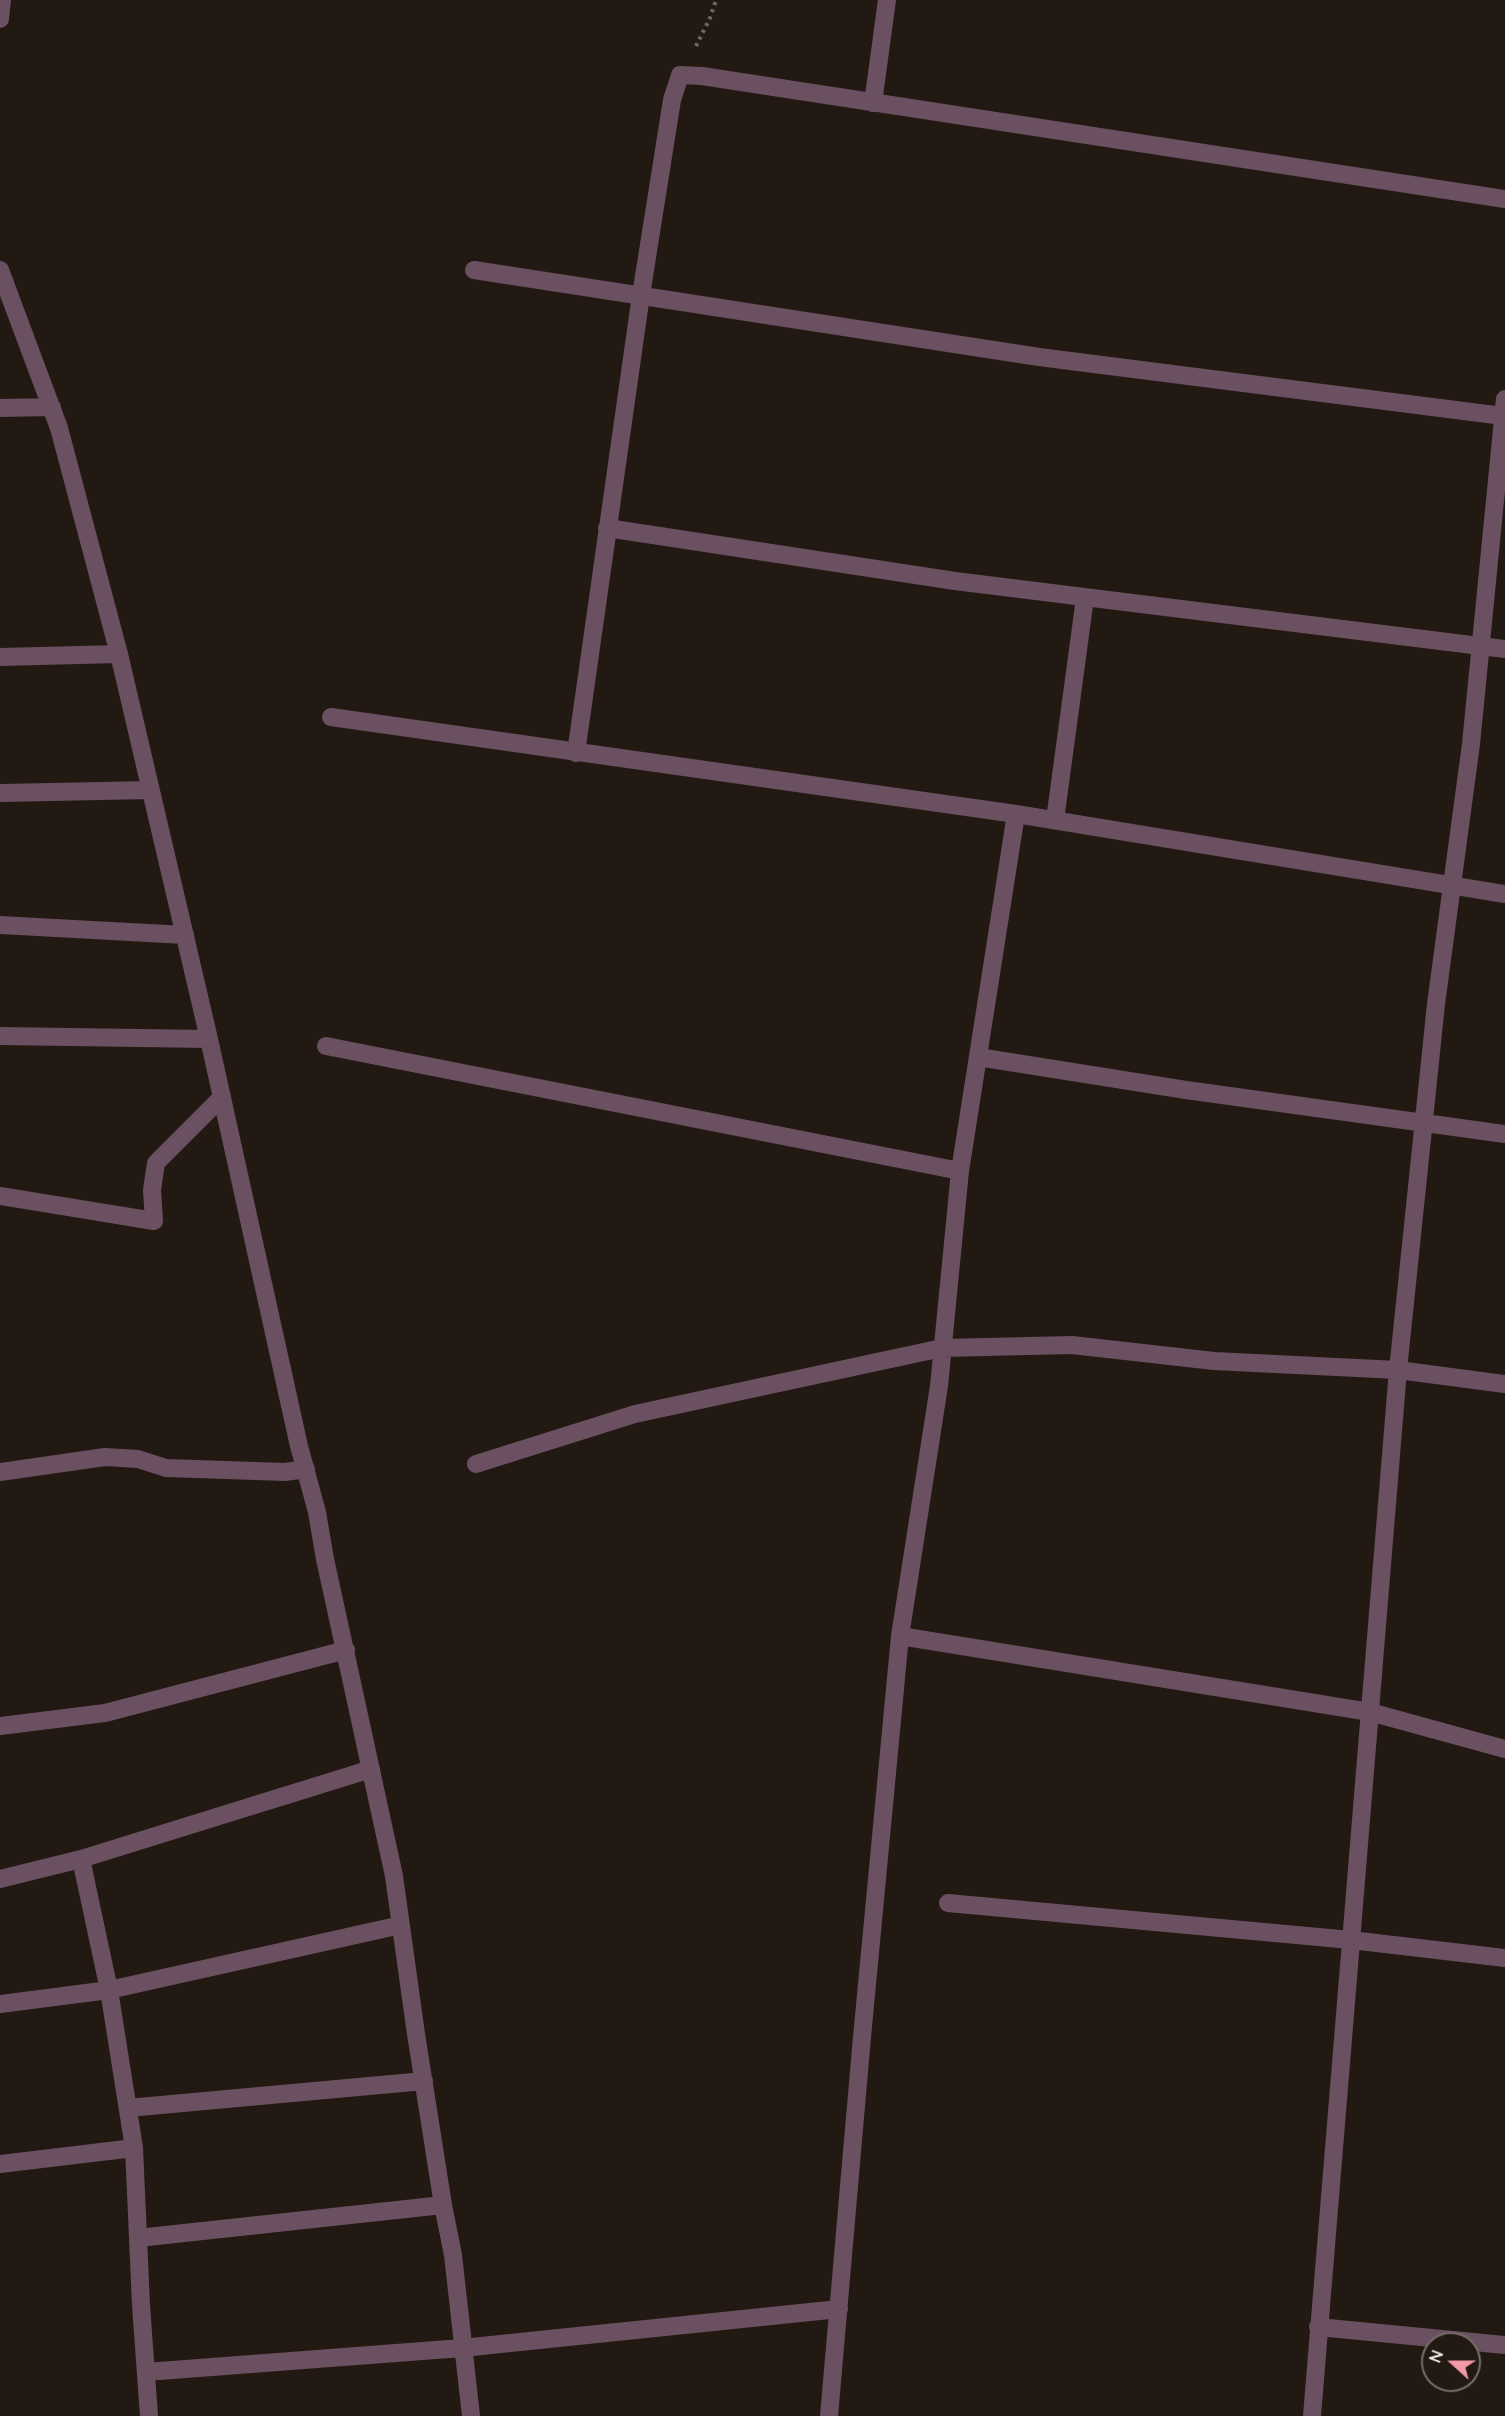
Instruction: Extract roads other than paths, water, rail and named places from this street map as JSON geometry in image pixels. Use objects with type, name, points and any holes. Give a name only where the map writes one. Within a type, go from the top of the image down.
[{"type":"street","points":[[0,19],[2,0]]},
{"type":"street","points":[[873,103],[887,0]]},
{"type":"street","points":[[576,753],[640,295],[672,99],[680,75],[702,76],[1505,199]]},
{"type":"street","points":[[0,270],[59,428],[118,654],[210,1039],[317,1512],[325,1559],[394,1876],[443,2205],[453,2255],[471,2416]]},
{"type":"street","points":[[474,270],[1039,357],[1504,408],[1471,744],[1424,1121],[1398,1370],[1312,2416]]},
{"type":"street","points":[[0,408],[52,407]]},
{"type":"street","points":[[607,528],[943,580],[1505,649]]},
{"type":"street","points":[[1055,820],[1085,597]]},
{"type":"street","points":[[0,657],[118,654]]},
{"type":"street","points":[[331,717],[1016,814],[1505,894]]},
{"type":"street","points":[[0,793],[151,790]]},
{"type":"street","points":[[830,2416],[900,1636],[939,1386],[960,1171],[1016,814]]},
{"type":"street","points":[[0,925],[184,935]]},
{"type":"street","points":[[0,1036],[210,1039]]},
{"type":"street","points":[[326,1046],[960,1171]]},
{"type":"street","points":[[978,1057],[1186,1090],[1424,1121],[1505,1134]]},
{"type":"street","points":[[0,1196],[154,1221],[152,1190],[156,1163],[222,1097]]},
{"type":"street","points":[[476,1464],[635,1414],[942,1348],[1072,1345],[1214,1361],[1398,1370],[1505,1384]]},
{"type":"street","points":[[0,1472],[105,1457],[138,1459],[166,1468],[285,1472],[306,1469]]},
{"type":"street","points":[[900,1636],[1370,1712],[1505,1749]]},
{"type":"street","points":[[0,1726],[105,1713],[346,1650]]},
{"type":"street","points":[[0,1879],[81,1859],[371,1769]]},
{"type":"street","points":[[81,1859],[109,1990],[134,2148],[148,2416]]},
{"type":"street","points":[[948,1903],[1351,1940],[1505,1958]]},
{"type":"street","points":[[0,2004],[109,1990],[400,1925]]},
{"type":"street","points":[[128,2108],[424,2082]]},
{"type":"street","points":[[0,2164],[134,2148]]},
{"type":"street","points":[[138,2238],[443,2205]]},
{"type":"street","points":[[146,2372],[462,2348],[838,2309]]},
{"type":"street","points":[[1318,2327],[1505,2345]]}]
